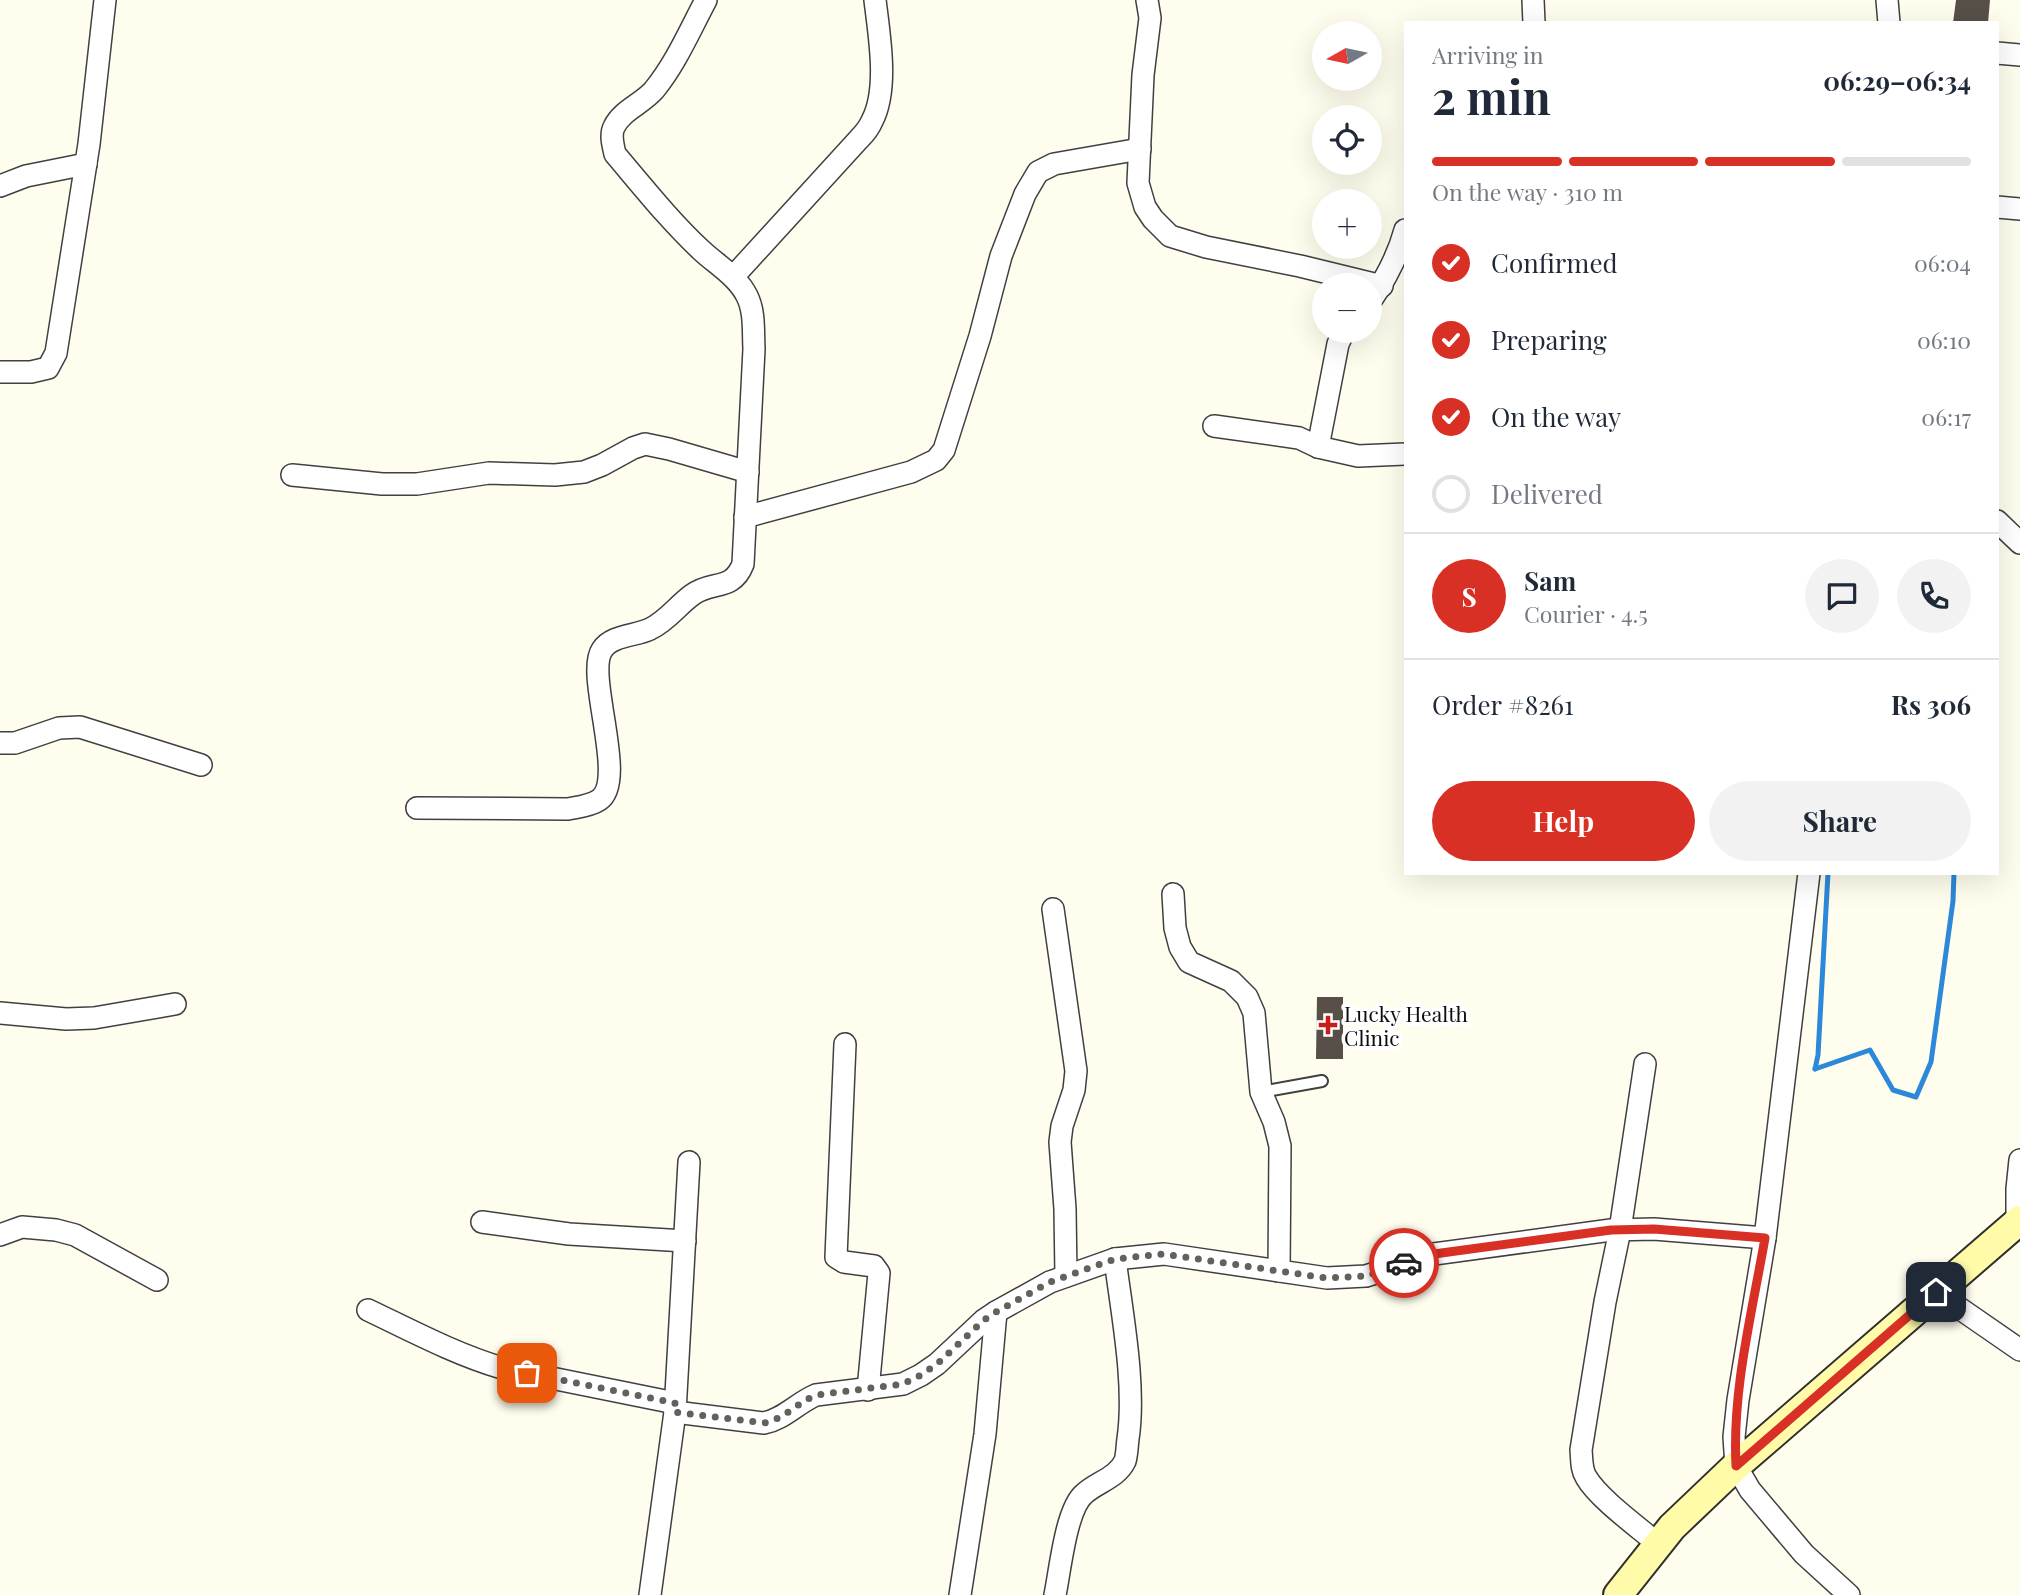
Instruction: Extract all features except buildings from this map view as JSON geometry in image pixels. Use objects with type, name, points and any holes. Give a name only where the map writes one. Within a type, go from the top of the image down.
[{"type":"main road","points":[[1618,1595],[1672,1527],[1736,1466],[2018,1221]]},
{"type":"street","points":[[0,372],[31,372],[48,368],[56,353],[86,164],[105,0]]},
{"type":"street","points":[[417,808],[568,809],[601,799],[607,789],[609,761],[606,721],[597,671],[601,650],[611,642],[649,630],[666,620],[693,594],[709,586],[729,583],[738,576],[743,564],[754,349],[753,313],[747,295],[733,277],[676,225],[615,154],[612,142],[613,129],[620,118],[651,93],[666,75],[706,0]]},
{"type":"street","points":[[733,277],[873,121],[879,102],[882,63],[874,0]]},
{"type":"street","points":[[1147,0],[1150,18],[1143,75],[1138,183],[1145,207],[1170,236],[1206,247],[1300,266],[1319,273]]},
{"type":"street","points":[[1533,0],[1534,21]]},
{"type":"street","points":[[1887,0],[1889,21]]},
{"type":"street","points":[[1999,53],[2020,55]]},
{"type":"street","points":[[746,517],[911,472],[936,460],[944,450],[965,385],[1001,256],[1025,194],[1038,172],[1054,164],[1140,149]]},
{"type":"street","points":[[0,186],[26,176],[86,164]]},
{"type":"street","points":[[1999,207],[2020,209]]},
{"type":"street","points":[[1382,282],[1404,234]]},
{"type":"street","points":[[1318,447],[1338,343]]},
{"type":"street","points":[[1214,426],[1291,436],[1318,447],[1358,456],[1404,454]]},
{"type":"street","points":[[292,475],[382,484],[417,484],[489,473],[555,475],[584,472],[645,444],[748,472]]},
{"type":"street","points":[[1999,524],[2020,543]]},
{"type":"street","points":[[0,743],[15,743],[59,728],[80,727],[201,765]]},
{"type":"street","points":[[1809,875],[1765,1238],[1734,1437],[1736,1466],[1750,1490],[1804,1554],[1849,1595]]},
{"type":"street","points":[[1173,894],[1175,928],[1180,947],[1189,962],[1231,981],[1247,997],[1254,1013],[1261,1092],[1274,1122],[1280,1146],[1279,1271]]},
{"type":"street","points":[[1053,909],[1076,1071],[1074,1090],[1062,1126],[1060,1142],[1066,1276]]},
{"type":"street","points":[[0,1013],[65,1019],[94,1018],[175,1004]]},
{"type":"street","points":[[845,1044],[836,1256],[844,1262],[874,1266],[879,1273],[868,1390]]},
{"type":"street","points":[[1645,1064],[1620,1230],[1605,1302],[1581,1450],[1585,1476],[1598,1492],[1658,1544]]},
{"type":"street","points":[[2018,1221],[2020,1160]]},
{"type":"street","points":[[650,1595],[675,1408],[689,1162]]},
{"type":"street","points":[[482,1222],[569,1234],[685,1241]]},
{"type":"street","points":[[0,1235],[22,1227],[57,1230],[75,1235],[158,1280]]},
{"type":"street","points":[[368,1310],[464,1356],[502,1368],[675,1408],[764,1423],[777,1420],[816,1395],[903,1384],[937,1364],[996,1312],[1050,1282],[1115,1259],[1164,1254],[1326,1278],[1366,1276],[1434,1254],[1620,1230],[1654,1229],[1765,1238]]},
{"type":"street","points":[[1055,1595],[1073,1509],[1083,1494],[1111,1477],[1125,1460],[1131,1416],[1125,1333],[1115,1259]]},
{"type":"street","points":[[1936,1292],[2020,1350]]},
{"type":"street","points":[[960,1595],[985,1433],[996,1312]]},
{"type":"lane","points":[[1261,1092],[1322,1081]]},
{"type":"waterway","points":[[1815,1069],[1828,875]]},
{"type":"waterway","points":[[1815,1069],[1870,1050],[1893,1090],[1916,1097],[1931,1062],[1953,901],[1954,875]]},
{"type":"way so far","points":[[527,1373],[675,1403],[674,1412],[764,1423],[777,1420],[816,1395],[903,1384],[937,1364],[996,1312],[1050,1282],[1115,1259],[1164,1254],[1326,1278],[1366,1276],[1404,1263]]},
{"type":"place","name":"Lucky Health Clinic","points":[[1328,1025]]},
{"type":"route","points":[[1404,1263],[1434,1254],[1611,1230],[1654,1229],[1765,1238],[1738,1400],[1734,1437],[1736,1466],[1936,1292]]}]
